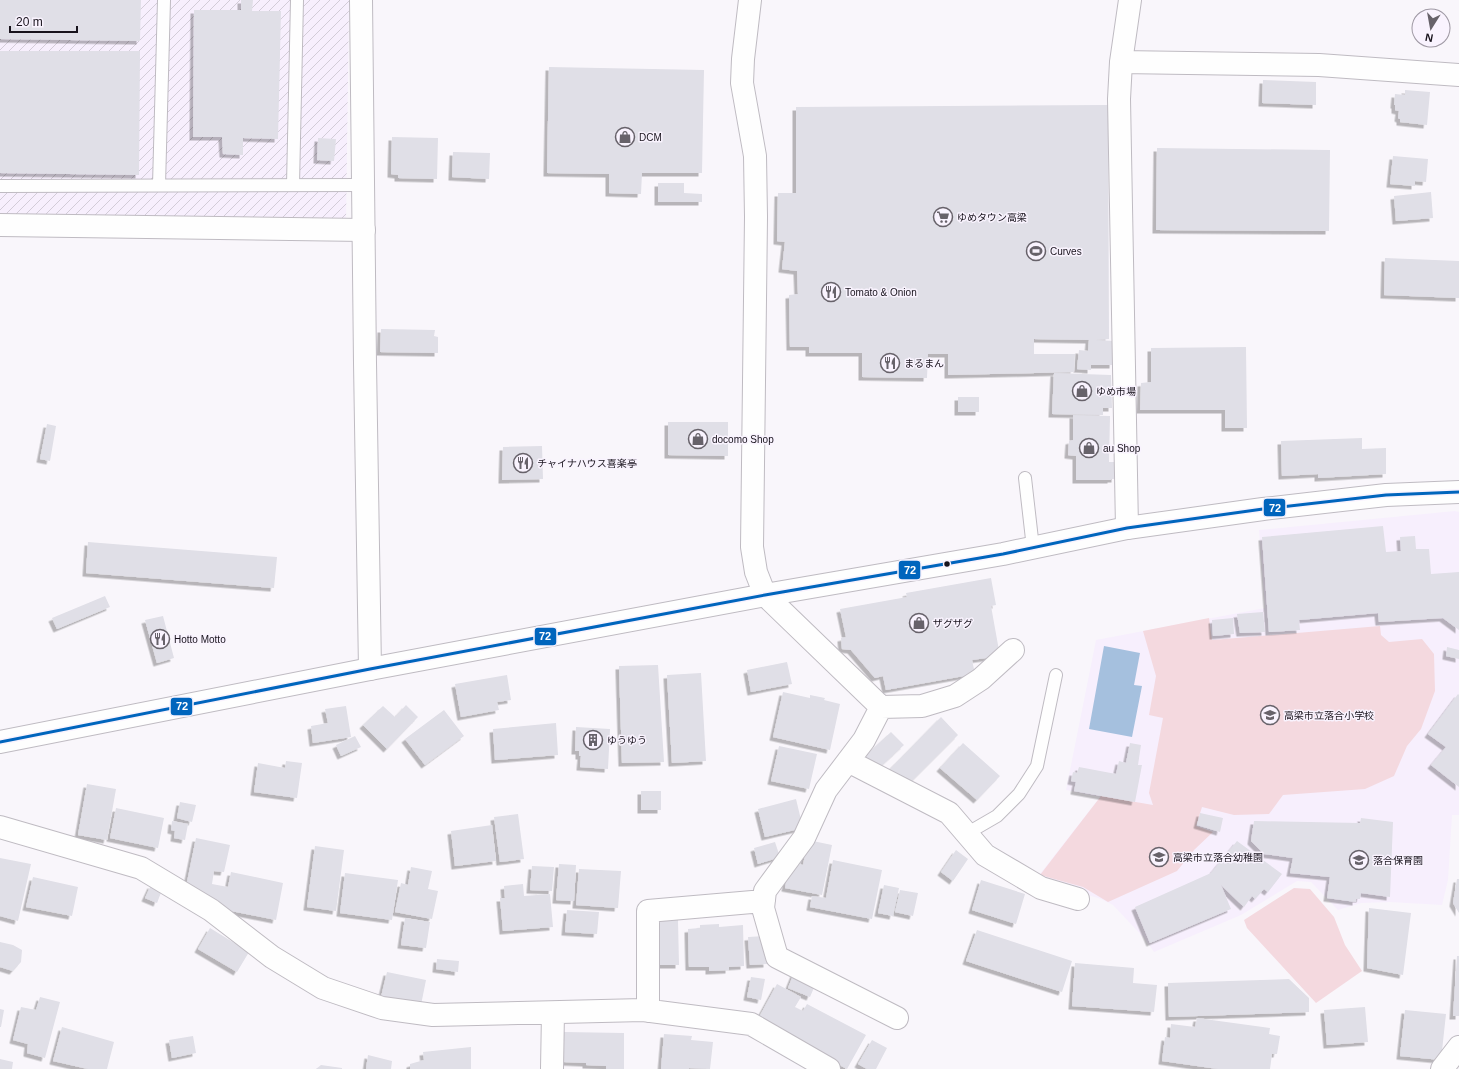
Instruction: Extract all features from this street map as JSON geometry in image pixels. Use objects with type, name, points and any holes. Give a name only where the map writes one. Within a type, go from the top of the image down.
[{"type":"main road","points":[[361,0],[364,185],[364,362],[370,669]]},
{"type":"main road","points":[[750,0],[743,59],[742,83],[755,156],[756,217],[752,547],[756,572],[765,595],[881,707],[922,706],[955,696],[982,679],[1013,650]]},
{"type":"main road","points":[[1128,528],[1119,107],[1121,62],[1130,0]]},
{"type":"main road","points":[[1121,62],[1319,65],[1459,75]]},
{"type":"main road","points":[[0,225],[364,230]]},
{"type":"main road","points":[[0,742],[370,669],[765,595],[1033,548],[1128,528],[1262,509],[1386,495],[1459,492]]},
{"type":"main road","points":[[881,707],[864,740],[826,790],[804,838],[765,891],[763,908],[777,957],[896,1018]]},
{"type":"main road","points":[[848,761],[949,813],[985,855],[1041,888],[1078,899]]},
{"type":"main road","points":[[0,827],[141,868],[211,910],[272,957],[323,988],[382,1008],[433,1015],[648,1011],[751,1024],[829,1069]]},
{"type":"main road","points":[[648,1011],[648,911],[764,901]]},
{"type":"main road","points":[[552,1069],[553,1013]]},
{"type":"main road","points":[[1442,1069],[1459,1047]]},
{"type":"lane","points":[[159,185],[164,0]]},
{"type":"lane","points":[[293,185],[296,0]]},
{"type":"lane","points":[[0,186],[364,185]]},
{"type":"lane","points":[[1025,478],[1033,548]]},
{"type":"lane","points":[[966,834],[997,816],[1020,794],[1037,766],[1056,676]]},
{"type":"shaded area","points":[[0,0],[349,0],[346,223],[0,219]]},
{"type":"shaded area","name":"高梁市立落合小学校","points":[[1455,511],[1459,512],[1459,815],[1452,815],[1448,880],[1442,905],[1390,902],[1361,903],[1338,910],[1311,882],[1297,881],[1241,915],[1154,952],[1145,939],[1113,905],[1101,899],[1036,879],[1100,797],[1066,790],[1096,640],[1265,608],[1259,530]]},
{"type":"shaded area","points":[[1209,618],[1212,640],[1380,626],[1381,635],[1389,642],[1422,639],[1434,654],[1435,691],[1421,729],[1407,746],[1394,776],[1365,789],[1283,795],[1269,814],[1234,815],[1202,807],[1196,826],[1213,832],[1194,850],[1177,871],[1108,902],[1083,887],[1040,875],[1101,796],[1153,805],[1149,793],[1163,718],[1149,715],[1156,676],[1143,631]]},
{"type":"shaded area","points":[[1294,888],[1310,889],[1334,917],[1345,945],[1362,971],[1316,1003],[1247,928],[1244,920]]},
{"type":"water","points":[[1104,646],[1140,653],[1134,685],[1142,686],[1132,737],[1089,729]]},
{"type":"building","points":[[0,0],[141,0],[140,41],[0,39]]},
{"type":"building","points":[[241,0],[253,0],[252,11],[281,11],[278,139],[243,138],[243,155],[223,154],[222,137],[193,137],[194,10],[241,10]]},
{"type":"building","points":[[0,51],[140,51],[139,175],[0,173]]},
{"type":"building","name":"DCM","points":[[549,67],[704,70],[702,173],[642,173],[641,194],[609,193],[609,174],[547,173]]},
{"type":"building","points":[[1263,80],[1316,82],[1316,105],[1262,103]]},
{"type":"building","points":[[1405,90],[1430,92],[1427,125],[1400,122],[1400,119],[1398,118],[1399,111],[1395,110],[1394,105],[1395,94],[1405,95]]},
{"type":"building","name":"ゆめタウン高梁","points":[[1108,105],[1109,339],[1096,340],[1114,341],[1113,365],[1091,365],[1091,370],[1077,369],[1079,350],[1088,351],[1089,340],[1034,339],[1034,354],[1075,354],[1074,372],[948,375],[948,354],[928,354],[927,378],[862,377],[862,353],[809,353],[809,347],[790,347],[789,295],[798,294],[797,271],[782,269],[785,242],[777,241],[778,193],[796,193],[796,107]]},
{"type":"building","points":[[392,137],[438,138],[437,179],[398,178],[398,175],[391,174]]},
{"type":"building","points":[[318,138],[336,139],[334,161],[317,160]]},
{"type":"building","points":[[1157,148],[1330,150],[1329,231],[1156,230]]},
{"type":"building","points":[[453,152],[490,153],[489,179],[452,177]]},
{"type":"building","points":[[1393,156],[1428,159],[1426,182],[1415,181],[1415,186],[1390,184]]},
{"type":"building","points":[[658,183],[684,183],[684,193],[702,194],[702,202],[658,202]]},
{"type":"building","points":[[1431,192],[1433,218],[1396,221],[1394,196]]},
{"type":"building","points":[[1385,258],[1459,261],[1459,298],[1384,295]]},
{"type":"building","points":[[381,329],[435,330],[434,336],[438,337],[438,353],[380,352]]},
{"type":"building","points":[[1246,347],[1247,428],[1225,428],[1225,410],[1140,410],[1141,383],[1151,382],[1151,348]]},
{"type":"building","name":"ゆめ市場","points":[[1054,373],[1111,375],[1112,408],[1103,408],[1103,415],[1052,414]]},
{"type":"building","points":[[958,397],[979,397],[979,412],[958,412]]},
{"type":"building","name":"au Shop","points":[[1073,415],[1110,416],[1109,462],[1115,462],[1115,479],[1076,480],[1076,456],[1068,455],[1069,441],[1073,440]]},
{"type":"building","name":"docomo Shop","points":[[668,422],[728,422],[728,456],[668,455]]},
{"type":"building","points":[[47,424],[56,426],[50,461],[40,459]]},
{"type":"building","points":[[1362,438],[1362,449],[1386,448],[1386,474],[1318,478],[1318,474],[1282,476],[1281,441]]},
{"type":"building","name":"チャイナハウス喜楽亭","points":[[542,446],[543,479],[502,480],[503,447]]},
{"type":"building","points":[[1383,526],[1386,552],[1401,551],[1400,537],[1415,536],[1416,549],[1429,549],[1431,574],[1459,572],[1459,630],[1443,618],[1379,622],[1378,613],[1299,620],[1300,630],[1269,632],[1262,537]]},
{"type":"building","points":[[88,542],[277,557],[274,588],[86,573]]},
{"type":"building","name":"ザグザグ","points":[[991,578],[996,605],[991,606],[1000,656],[972,660],[975,674],[886,690],[883,676],[875,678],[851,650],[842,649],[841,638],[846,637],[840,609],[907,597],[906,593]]},
{"type":"building","points":[[105,596],[110,607],[57,629],[52,618]]},
{"type":"building","points":[[1263,612],[1265,632],[1240,633],[1237,614]]},
{"type":"building","name":"Hotto Motto","points":[[163,616],[174,658],[157,663],[145,620]]},
{"type":"building","points":[[1233,618],[1234,634],[1213,636],[1212,620]]},
{"type":"building","points":[[1447,647],[1459,650],[1459,659],[1446,656]]},
{"type":"building","points":[[787,662],[792,684],[751,692],[747,670]]},
{"type":"building","points":[[658,665],[664,762],[622,763],[619,666]]},
{"type":"building","points":[[701,673],[706,761],[672,763],[667,675]]},
{"type":"building","points":[[507,675],[511,700],[497,702],[499,710],[461,717],[455,684]]},
{"type":"building","points":[[783,692],[810,698],[810,695],[825,698],[824,700],[840,704],[830,750],[773,737]]},
{"type":"building","points":[[1458,694],[1459,787],[1431,765],[1446,747],[1428,734]]},
{"type":"building","points":[[406,705],[418,717],[387,749],[363,725],[383,706],[395,717]]},
{"type":"building","points":[[346,706],[351,737],[313,743],[311,726],[328,723],[325,709]]},
{"type":"building","points":[[444,710],[464,736],[425,765],[405,739]]},
{"type":"building","points":[[941,717],[958,735],[907,786],[890,769]]},
{"type":"building","points":[[556,723],[558,755],[495,760],[493,729]]},
{"type":"building","name":"ゆうゆう","points":[[576,727],[610,729],[608,769],[580,767],[581,756],[579,756],[579,751],[575,751]]},
{"type":"building","points":[[891,732],[904,745],[878,769],[865,756]]},
{"type":"building","points":[[355,736],[361,747],[341,756],[336,745]]},
{"type":"building","points":[[963,743],[1000,776],[977,800],[940,768]]},
{"type":"building","points":[[1130,743],[1141,745],[1138,765],[1142,765],[1135,802],[1074,791],[1076,782],[1071,781],[1073,772],[1077,773],[1079,767],[1116,774],[1119,761],[1126,763]]},
{"type":"building","points":[[779,746],[817,754],[809,789],[771,781]]},
{"type":"building","points":[[286,761],[302,763],[297,798],[254,792],[258,763],[285,768]]},
{"type":"building","points":[[87,784],[116,789],[107,840],[78,835]]},
{"type":"building","points":[[641,791],[661,791],[661,810],[641,810]]},
{"type":"building","points":[[796,799],[803,828],[765,837],[758,809]]},
{"type":"building","points":[[180,802],[196,805],[192,822],[177,818]]},
{"type":"building","points":[[116,808],[164,818],[158,848],[110,838]]},
{"type":"building","points":[[1200,813],[1223,818],[1220,832],[1197,825]]},
{"type":"building","points":[[518,814],[524,859],[500,862],[494,817]]},
{"type":"building","points":[[1361,818],[1393,822],[1390,897],[1361,893],[1360,899],[1356,899],[1356,902],[1327,898],[1330,877],[1290,873],[1293,858],[1264,854],[1251,841],[1254,821],[1360,823]]},
{"type":"building","points":[[172,821],[188,824],[185,840],[174,838],[175,831],[171,830]]},
{"type":"building","points":[[492,825],[496,861],[455,866],[451,831]]},
{"type":"building","points":[[196,838],[230,845],[224,872],[214,871],[212,884],[228,887],[231,872],[283,883],[276,920],[226,910],[186,887]]},
{"type":"building","points":[[808,840],[832,845],[822,895],[785,888],[790,862],[803,865]]},
{"type":"building","points":[[1237,841],[1282,874],[1268,892],[1264,889],[1255,899],[1252,896],[1244,907],[1221,885],[1231,909],[1150,943],[1135,907],[1211,873]]},
{"type":"building","points":[[775,842],[780,857],[758,864],[754,848]]},
{"type":"building","points":[[315,846],[344,850],[336,911],[307,907]]},
{"type":"building","points":[[956,850],[968,859],[953,881],[941,872]]},
{"type":"building","points":[[0,858],[31,864],[18,921],[0,916]]},
{"type":"building","points":[[833,860],[882,870],[872,919],[810,907],[812,896],[826,898]]},
{"type":"building","points":[[559,864],[576,865],[574,901],[556,900]]},
{"type":"building","points":[[532,866],[554,867],[552,891],[530,890]]},
{"type":"building","points":[[411,867],[432,871],[428,889],[438,891],[432,919],[395,912],[401,883],[408,885]]},
{"type":"building","points":[[579,869],[621,871],[618,908],[576,905]]},
{"type":"building","points":[[345,873],[398,880],[392,920],[340,913]]},
{"type":"building","points":[[33,877],[78,887],[72,916],[26,907]]},
{"type":"building","points":[[1457,879],[1459,879],[1459,913],[1453,903]]},
{"type":"building","points":[[981,880],[1025,894],[1016,924],[972,910]]},
{"type":"building","points":[[523,884],[524,896],[550,894],[553,927],[503,931],[500,898],[505,898],[504,886]]},
{"type":"building","points":[[151,885],[162,890],[157,903],[145,898]]},
{"type":"building","points":[[884,885],[899,888],[893,916],[878,913]]},
{"type":"building","points":[[900,890],[918,893],[913,916],[895,912]]},
{"type":"building","points":[[1369,908],[1411,913],[1403,975],[1367,968]]},
{"type":"building","points":[[567,910],[599,912],[597,934],[565,932]]},
{"type":"building","points":[[405,918],[430,922],[426,948],[401,945]]},
{"type":"building","points":[[678,920],[679,965],[655,965],[654,921]]},
{"type":"building","points":[[719,924],[719,927],[743,925],[744,966],[729,967],[729,970],[709,971],[709,967],[689,967],[688,929],[700,928],[700,925]]},
{"type":"building","points":[[210,928],[249,952],[237,972],[198,949]]},
{"type":"building","points":[[977,930],[1072,961],[1062,992],[966,961]]},
{"type":"building","points":[[765,936],[767,964],[750,965],[748,937]]},
{"type":"building","points":[[0,942],[13,945],[22,950],[21,962],[13,971],[0,967]]},
{"type":"building","points":[[1457,956],[1459,956],[1459,1016],[1453,1016]]},
{"type":"building","points":[[437,959],[459,961],[458,972],[436,969]]},
{"type":"building","points":[[1075,963],[1134,968],[1133,983],[1157,985],[1154,1012],[1072,1006]]},
{"type":"building","points":[[387,972],[426,980],[421,1005],[381,997]]},
{"type":"building","points":[[794,973],[816,983],[810,997],[788,988]]},
{"type":"building","points":[[751,977],[765,979],[761,1000],[747,997]]},
{"type":"building","points":[[1289,979],[1309,998],[1309,1012],[1169,1017],[1168,983]]},
{"type":"building","points":[[777,984],[801,997],[795,1007],[803,1011],[807,1004],[866,1035],[847,1069],[757,1021]]},
{"type":"building","points":[[40,997],[60,1002],[45,1058],[27,1053],[28,1044],[13,1040],[21,1007],[36,1010]]},
{"type":"building","points":[[1365,1007],[1368,1042],[1327,1045],[1324,1010]]},
{"type":"building","points":[[0,1009],[4,1010],[1,1027],[0,1027]]},
{"type":"building","points":[[1405,1010],[1446,1014],[1441,1060],[1400,1056]]},
{"type":"building","points":[[1197,1018],[1270,1028],[1269,1034],[1280,1036],[1277,1054],[1272,1054],[1270,1069],[1218,1069],[1162,1061],[1165,1037],[1170,1038],[1171,1024],[1195,1027]]},
{"type":"building","points":[[62,1027],[114,1042],[107,1069],[88,1069],[53,1061]]},
{"type":"building","points":[[564,1032],[624,1033],[624,1069],[606,1069],[606,1066],[564,1062]]},
{"type":"building","points":[[664,1034],[692,1036],[691,1040],[713,1042],[710,1069],[661,1069]]},
{"type":"building","points":[[193,1036],[196,1053],[172,1058],[169,1040]]},
{"type":"building","points":[[872,1040],[887,1048],[876,1069],[867,1069],[858,1064]]},
{"type":"building","points":[[471,1047],[471,1069],[410,1069],[410,1064],[424,1060],[423,1052]]},
{"type":"building","points":[[368,1055],[392,1061],[391,1069],[366,1069]]},
{"type":"building","points":[[0,1059],[13,1062],[12,1069],[0,1069]]},
{"type":"building","points":[[321,1065],[342,1068],[342,1069],[316,1069]]},
{"type":"transit line","name":"72","points":[[0,742],[370,669],[765,595],[1003,554],[1127,528],[1263,509],[1386,495],[1459,492]]},
{"type":"place","name":"DCM","points":[[625,137]]},
{"type":"place","name":"ゆめタウン高梁","points":[[943,217]]},
{"type":"place","name":"Curves","points":[[1036,251]]},
{"type":"place","name":"Tomato & Onion","points":[[831,292]]},
{"type":"place","name":"まるまん","points":[[890,363]]},
{"type":"place","name":"ゆめ市場","points":[[1082,391]]},
{"type":"place","name":"docomo Shop","points":[[698,439]]},
{"type":"place","name":"au Shop","points":[[1089,448]]},
{"type":"place","name":"チャイナハウス喜楽亭","points":[[523,463]]},
{"type":"place","name":"ザグザグ","points":[[919,623]]},
{"type":"place","name":"Hotto Motto","points":[[160,639]]},
{"type":"place","name":"高梁市立落合小学校","points":[[1270,715]]},
{"type":"place","name":"ゆうゆう","points":[[593,740]]},
{"type":"place","name":"高梁市立落合幼稚園","points":[[1159,857]]},
{"type":"place","name":"落合保育園","points":[[1359,860]]}]
